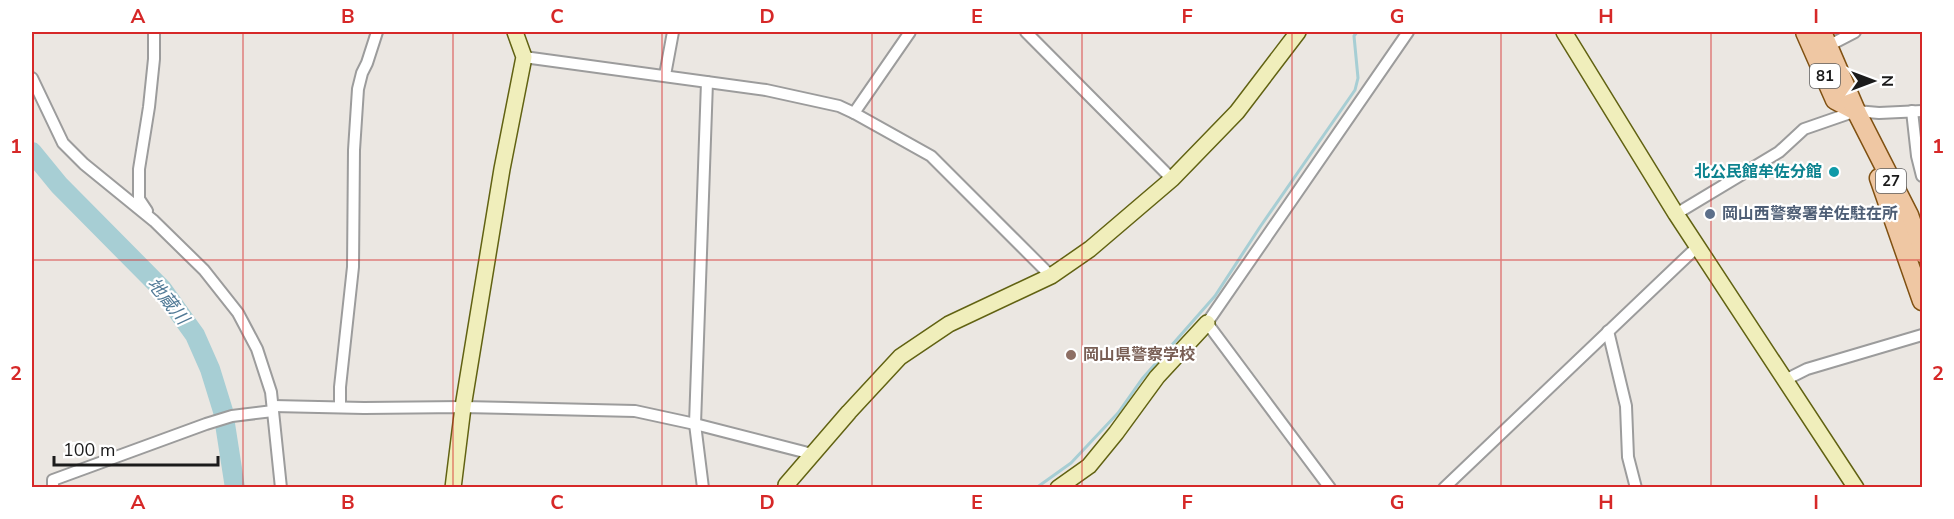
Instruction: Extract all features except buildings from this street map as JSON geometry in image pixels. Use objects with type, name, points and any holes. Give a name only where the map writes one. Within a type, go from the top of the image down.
[{"type":"main road","name":"81","points":[[1804,32],[1836,100],[1856,111]]},
{"type":"main road","name":"27","points":[[1827,36],[1923,301]]},
{"type":"main road","name":"27","points":[[1856,111],[1909,215],[1923,253]]},
{"type":"street","points":[[154,32],[149,108],[139,169],[139,199],[154,221]]},
{"type":"street","points":[[340,407],[352,267],[354,150],[358,89],[377,32]]},
{"type":"street","points":[[453,488],[502,169],[524,57],[515,32]]},
{"type":"street","points":[[665,75],[673,32]]},
{"type":"street","points":[[854,113],[910,32]]},
{"type":"street","points":[[1026,32],[1172,179]]},
{"type":"street","points":[[786,488],[786,485],[812,454],[900,357],[949,324],[1051,276],[1090,249],[1172,179],[1237,112],[1298,32]]},
{"type":"street","points":[[1058,488],[1089,466],[1156,377],[1207,323],[1408,32]]},
{"type":"street","points":[[1564,32],[1697,247],[1856,488]]},
{"type":"street","points":[[1827,36],[1854,32]]},
{"type":"street","points":[[524,57],[766,90],[839,106],[931,156],[1051,276]]},
{"type":"street","points":[[32,78],[63,143],[84,164],[154,221],[204,270],[238,313],[257,350],[273,408],[281,488]]},
{"type":"street","points":[[703,488],[695,424],[707,82]]},
{"type":"street","points":[[1676,214],[1779,152],[1804,129],[1856,111],[1879,113],[1917,111],[1917,156],[1923,176]]},
{"type":"street","points":[[1444,488],[1697,247]]},
{"type":"street","points":[[1207,323],[1330,488]]},
{"type":"street","points":[[1608,331],[1626,406],[1628,457],[1636,488]]},
{"type":"street","points":[[1785,380],[1807,369],[1923,335]]},
{"type":"street","points":[[53,488],[53,480],[206,424],[273,408],[464,407],[635,411],[812,454]]},
{"type":"waterway","points":[[1036,488],[1071,463],[1118,413],[1142,379],[1215,296],[1355,90],[1358,78],[1354,36],[1357,32]]},
{"type":"waterway","name":"地蔵川","points":[[32,152],[59,185],[162,289],[195,335],[210,369],[223,411],[235,488]]},
{"type":"place","name":"北公民館牟佐分館","points":[[1834,172]]},
{"type":"place","name":"岡山西警察署牟佐駐在所","points":[[1710,214]]},
{"type":"place","name":"岡山県警察学校","points":[[1071,355]]}]
